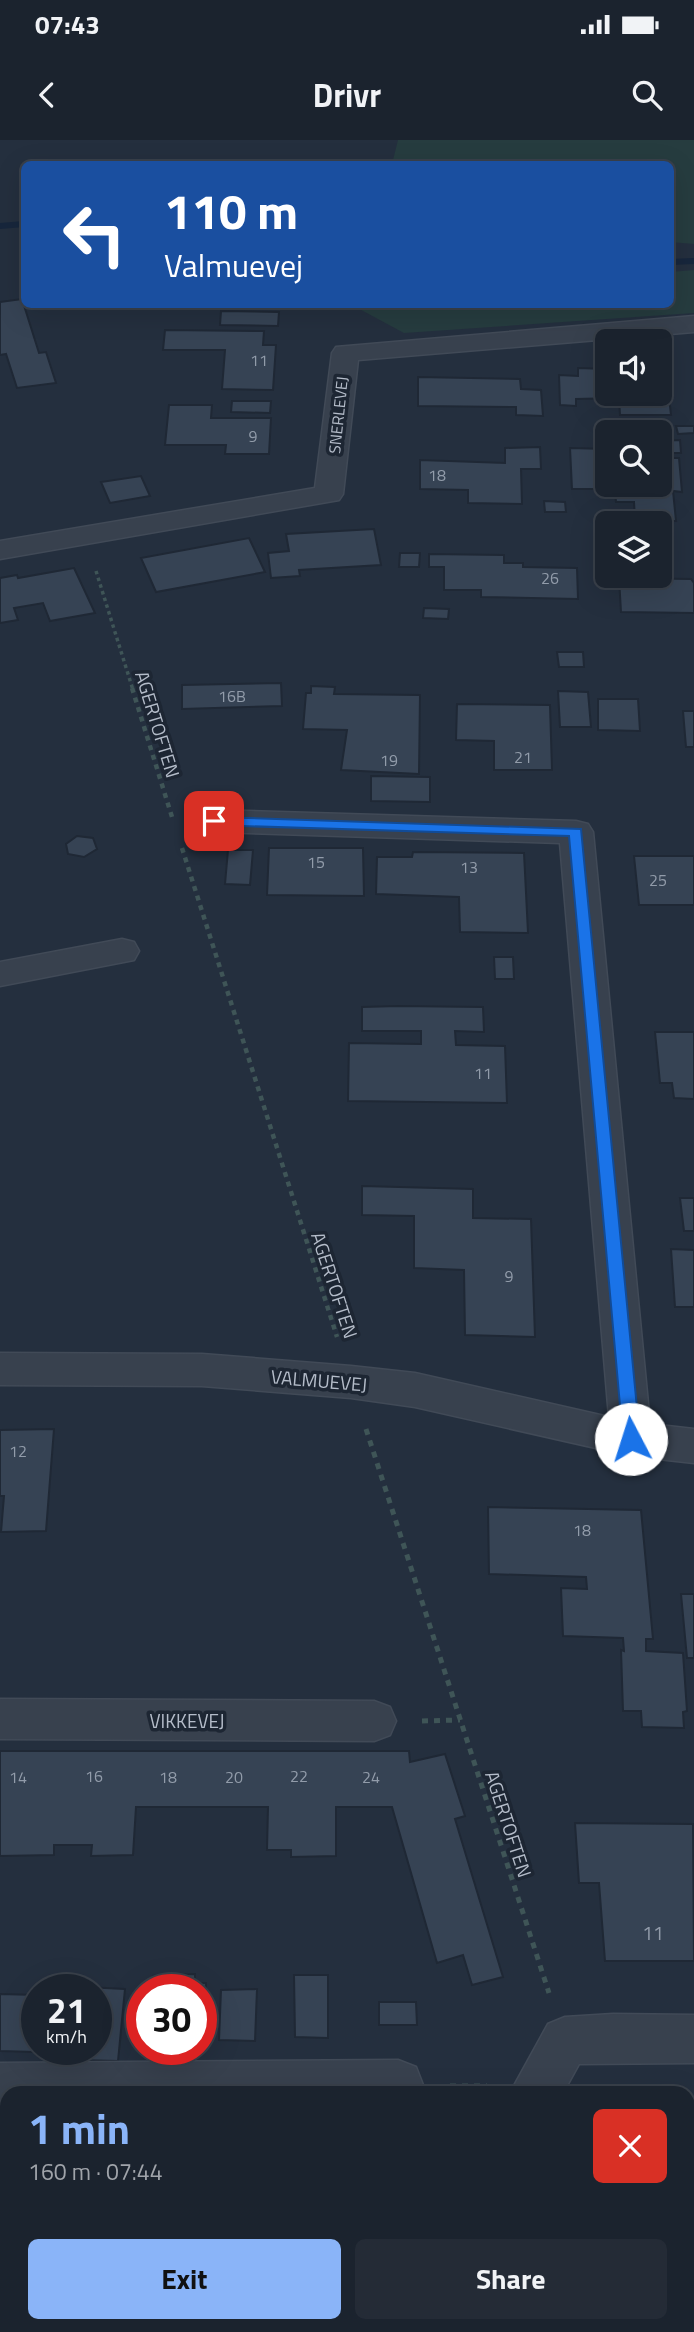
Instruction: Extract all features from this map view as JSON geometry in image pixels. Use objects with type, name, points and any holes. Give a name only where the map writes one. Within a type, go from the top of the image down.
[{"type":"street","name":"SNERLEVEJ","points":[[0,550],[329,494],[345,353],[694,324]]},
{"type":"street","points":[[214,821],[576,832],[631,1439]]},
{"type":"street","points":[[0,974],[122,951]]},
{"type":"street","name":"VALMUEVEJ","points":[[0,1369],[202,1370],[351,1382],[415,1390],[631,1439],[694,1446]]},
{"type":"street","name":"VIKKEVEJ","points":[[0,1719],[374,1721]]},
{"type":"street","points":[[538,2086],[565,2041],[613,2038],[694,2039]]},
{"type":"street","points":[[265,2086],[398,2085]]},
{"type":"path","name":"AGERTOFTEN","points":[[85,536],[174,823]]},
{"type":"path","name":"AGERTOFTEN","points":[[178,836],[351,1382],[565,2041]]},
{"type":"path","points":[[398,2085],[426,2086]]},
{"type":"green space","points":[[398,140],[694,140],[694,244],[674,242],[674,161],[393,161]]},
{"type":"green space","points":[[694,270],[694,313],[404,333],[358,308],[674,308],[674,272]]},
{"type":"building","points":[[21,299],[21,308],[25,308],[39,353],[46,352],[56,383],[17,388],[6,354],[0,355],[0,302]]},
{"type":"building","points":[[116,308],[175,308],[175,309]]},
{"type":"building","points":[[221,311],[279,312],[278,326],[220,325]]},
{"type":"building","points":[[165,330],[264,331],[263,345],[276,345],[273,390],[222,389],[225,350],[163,350]]},
{"type":"building","points":[[578,368],[595,369],[595,399],[576,399],[576,406],[560,405],[559,375],[578,376]]},
{"type":"building","points":[[418,377],[520,379],[521,389],[541,390],[543,416],[516,415],[516,407],[418,406]]},
{"type":"building","points":[[232,401],[271,401],[270,413],[231,412]]},
{"type":"building","points":[[169,405],[212,405],[211,418],[271,418],[269,454],[225,454],[226,445],[165,445]]},
{"type":"building","points":[[619,406],[670,406],[671,415],[620,415]]},
{"type":"building","points":[[676,426],[694,426],[694,433],[678,434]]},
{"type":"building","points":[[672,440],[680,440],[681,453],[672,453]]},
{"type":"building","points":[[540,447],[541,469],[521,469],[522,504],[468,503],[468,490],[420,489],[420,460],[505,463],[505,448]]},
{"type":"building","points":[[570,448],[595,449],[595,489],[572,489]]},
{"type":"building","points":[[672,458],[679,458],[682,492],[673,491],[676,521],[672,521],[672,511],[634,511],[634,502],[616,502],[616,497],[672,497]]},
{"type":"building","points":[[141,476],[150,496],[110,503],[101,482]]},
{"type":"building","points":[[544,501],[565,502],[566,512],[545,512]]},
{"type":"building","points":[[374,529],[381,565],[299,570],[300,576],[271,578],[268,553],[289,551],[286,534]]},
{"type":"building","points":[[249,538],[265,572],[156,592],[141,558]]},
{"type":"building","points":[[400,553],[420,553],[419,567],[399,567]]},
{"type":"building","points":[[429,554],[504,555],[504,563],[523,563],[523,567],[577,568],[578,599],[481,597],[481,590],[444,590],[444,567],[429,567]]},
{"type":"building","points":[[74,568],[95,613],[50,621],[43,603],[14,608],[18,620],[0,623],[0,578],[17,575],[18,578]]},
{"type":"building","points":[[672,579],[691,579],[694,583],[694,613],[621,612],[620,588],[672,588]]},
{"type":"building","points":[[424,608],[449,609],[448,619],[423,618]]},
{"type":"building","points":[[557,652],[583,652],[584,667],[559,667]]},
{"type":"building","points":[[281,683],[282,706],[182,709],[182,685]]},
{"type":"building","points":[[311,686],[335,687],[334,694],[420,695],[419,774],[341,770],[347,730],[303,729],[306,693],[311,693]]},
{"type":"building","points":[[558,691],[588,692],[591,727],[560,727]]},
{"type":"building","points":[[598,699],[638,699],[640,731],[598,730]]},
{"type":"building","points":[[457,704],[550,705],[552,770],[494,770],[494,741],[456,740]]},
{"type":"building","points":[[683,711],[694,711],[694,747],[686,747]]},
{"type":"building","points":[[371,776],[430,777],[430,802],[371,801]]},
{"type":"building","points":[[77,836],[93,838],[97,849],[84,857],[68,854],[66,844]]},
{"type":"building","points":[[269,848],[363,848],[364,896],[267,895]]},
{"type":"building","points":[[228,850],[253,850],[250,885],[225,884]]},
{"type":"building","points":[[413,852],[524,853],[528,933],[460,932],[459,897],[376,894],[377,857],[412,857]]},
{"type":"building","points":[[634,856],[694,856],[694,905],[639,905]]},
{"type":"building","points":[[494,957],[513,957],[514,979],[495,979]]},
{"type":"building","points":[[362,1007],[483,1007],[484,1032],[455,1031],[456,1045],[505,1046],[507,1103],[348,1101],[349,1043],[421,1044],[421,1031],[362,1031]]},
{"type":"building","points":[[655,1032],[694,1032],[694,1099],[674,1098],[672,1083],[660,1083]]},
{"type":"building","points":[[362,1186],[473,1189],[473,1218],[531,1219],[535,1337],[465,1335],[464,1270],[414,1268],[414,1216],[362,1215]]},
{"type":"building","points":[[680,1198],[694,1198],[694,1231],[684,1231]]},
{"type":"building","points":[[671,1249],[694,1250],[694,1307],[675,1307]]},
{"type":"building","points":[[54,1429],[46,1531],[1,1532],[4,1496],[0,1496],[0,1430]]},
{"type":"building","points":[[488,1507],[641,1510],[653,1639],[646,1639],[646,1651],[683,1653],[687,1711],[683,1712],[684,1728],[642,1727],[641,1711],[623,1711],[623,1638],[563,1636],[561,1588],[587,1589],[586,1577],[489,1574]]},
{"type":"building","points":[[681,1594],[694,1594],[694,1658],[687,1658]]},
{"type":"building","points":[[0,1751],[409,1751],[410,1762],[445,1754],[465,1816],[455,1819],[503,1977],[472,1985],[463,1955],[437,1963],[392,1807],[336,1807],[336,1856],[291,1857],[291,1850],[267,1850],[268,1807],[136,1807],[133,1855],[91,1856],[92,1845],[54,1845],[54,1855],[0,1856]]},
{"type":"building","points":[[575,1823],[693,1824],[694,1961],[605,1961],[599,1883],[579,1883]]},
{"type":"building","points":[[294,1975],[328,1975],[328,2038],[295,2037]]},
{"type":"building","points":[[112,1988],[125,1989],[118,2061],[112,2061]]},
{"type":"building","points":[[257,1989],[255,2041],[219,2040],[221,1990]]},
{"type":"building","points":[[0,1994],[21,1995],[21,2052],[0,2051]]},
{"type":"building","points":[[379,2002],[416,2002],[417,2025],[379,2025]]},
{"type":"waterway","points":[[0,226],[21,224]]},
{"type":"waterway","points":[[674,262],[694,261]]},
{"type":"route","points":[[214,821],[576,832],[631,1439]]}]
